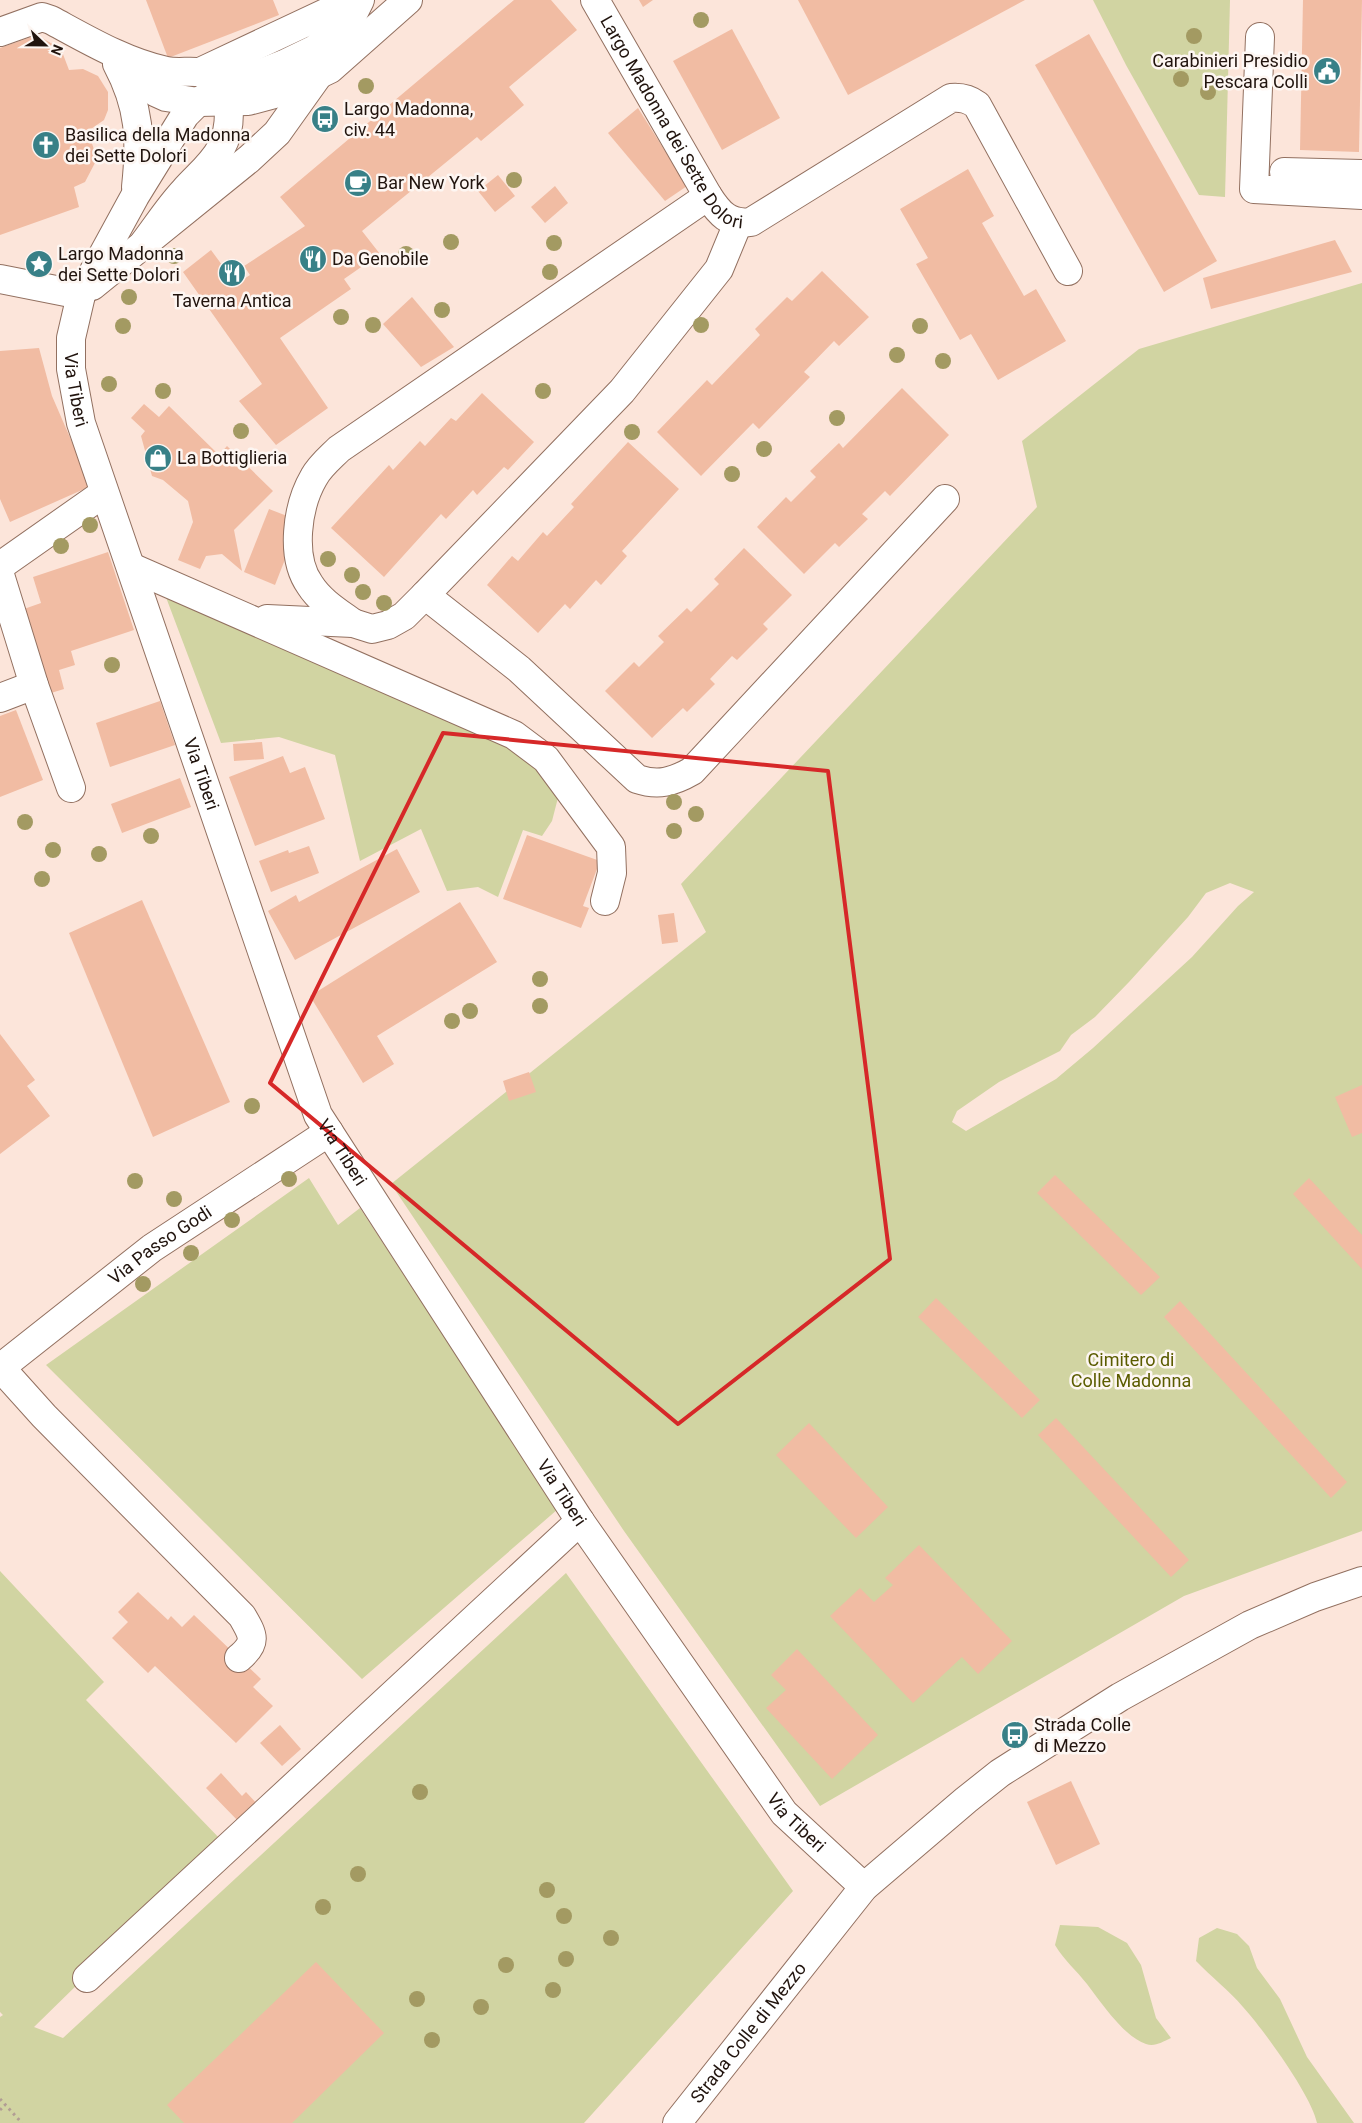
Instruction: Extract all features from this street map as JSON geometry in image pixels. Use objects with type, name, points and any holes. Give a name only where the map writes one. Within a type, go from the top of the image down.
[{"type":"street","points":[[200,72],[354,0]]},
{"type":"street","points":[[110,52],[155,92],[176,99],[198,102],[226,95],[315,48],[350,20],[360,0]]},
{"type":"street","points":[[226,95],[257,99],[282,92],[317,77],[330,69],[408,0]]},
{"type":"street","name":"Largo Madonna dei Sette Dolori","points":[[595,0],[716,210],[725,218],[738,223],[751,222],[757,219],[951,98],[959,97],[973,101],[987,120],[1068,271]]},
{"type":"street","points":[[0,32],[42,18],[110,52],[167,71],[200,72],[213,75],[226,95],[228,134],[218,154],[182,192],[144,243]]},
{"type":"street","points":[[1260,37],[1254,189],[1362,195]]},
{"type":"street","points":[[110,52],[124,76],[136,108],[139,157],[134,196]]},
{"type":"street","points":[[81,295],[249,159],[277,133],[317,77]]},
{"type":"street","points":[[81,295],[134,196],[185,115],[198,102]]},
{"type":"street","points":[[1273,172],[1362,174]]},
{"type":"street","points":[[708,196],[339,449],[322,466],[311,483],[304,502],[299,530],[298,558],[310,586],[320,598],[353,623],[372,630],[388,626],[404,616],[622,391],[719,269],[738,223]]},
{"type":"street","points":[[0,279],[81,295]]},
{"type":"street","name":"Via Tiberi","points":[[81,295],[71,338],[71,369],[81,423],[318,1115],[580,1521],[784,1813],[864,1887]]},
{"type":"street","points":[[0,566],[104,493]]},
{"type":"street","points":[[425,595],[519,669],[637,779],[649,783],[665,783],[692,771],[945,499]]},
{"type":"street","points":[[131,567],[478,718],[514,736],[546,760],[611,847],[612,873],[605,901]]},
{"type":"street","points":[[0,575],[34,685],[71,788]]},
{"type":"street","points":[[249,618],[353,623]]},
{"type":"street","points":[[0,698],[34,685]]},
{"type":"street","name":"Via Passo Godi","points":[[0,1368],[152,1248],[329,1132]]},
{"type":"street","points":[[0,1368],[44,1416],[242,1616],[253,1640],[250,1649],[239,1658]]},
{"type":"street","points":[[87,1978],[580,1521]]},
{"type":"street","name":"Strada Colle di Mezzo","points":[[677,2123],[864,1887],[1000,1773],[1120,1696],[1250,1625],[1315,1597],[1362,1581]]},
{"type":"path","points":[[0,2099],[22,2123]]},
{"type":"path","points":[[0,2110],[5,2105]]},
{"type":"highlighted area","points":[[443,733],[828,771],[890,1259],[678,1424],[270,1083]]},
{"type":"green space","points":[[1093,0],[1230,0],[1225,197],[1199,195],[1126,65]]},
{"type":"green space","name":"Cimitero di Colle Madonna","points":[[1362,283],[1362,1531],[1184,1596],[820,1806],[624,1531],[391,1184],[706,932],[681,884],[1037,507],[1022,441],[1139,349]],"holes":[[[1230,883],[1254,892],[1238,906],[1192,957],[1093,1048],[1056,1079],[966,1131],[952,1122],[957,1111],[999,1082],[1060,1051],[1071,1035],[1095,1017],[1129,982],[1188,917],[1206,893]]]},
{"type":"green space","points":[[164,592],[519,743],[560,790],[552,821],[542,836],[523,830],[498,897],[478,887],[447,891],[421,829],[360,861],[335,755],[279,737],[221,743]]},
{"type":"green space","points":[[309,1178],[338,1225],[360,1208],[558,1509],[362,1679],[46,1365]]},
{"type":"green space","points":[[0,1571],[104,1682],[86,1700],[223,1842],[34,2027],[63,2038],[566,1573],[793,1891],[584,2123],[0,2123],[0,2017],[3,2015],[0,2012]]},
{"type":"green space","points":[[1060,1925],[1098,1927],[1127,1943],[1141,1965],[1156,2018],[1171,2038],[1158,2044],[1149,2045],[1129,2034],[1121,2026],[1055,1945]]},
{"type":"green space","points":[[1217,1928],[1237,1934],[1249,1946],[1257,1968],[1280,1999],[1307,2057],[1354,2123],[1317,2123],[1297,2080],[1252,2017],[1196,1961],[1199,1938]]},
{"type":"building","points":[[146,0],[273,0],[279,15],[168,58]]},
{"type":"building","points":[[514,0],[551,0],[577,30],[509,87],[524,105],[481,141],[477,137],[362,231],[380,254],[344,279],[351,289],[280,338],[328,408],[276,445],[239,401],[262,384],[183,272],[211,250],[236,284],[250,275],[244,266],[305,226],[280,197]]},
{"type":"building","points":[[639,0],[653,0],[643,7]]},
{"type":"building","points":[[798,0],[1025,0],[848,95]]},
{"type":"building","points":[[1303,0],[1362,0],[1359,152],[1300,150]]},
{"type":"building","points":[[732,29],[780,118],[722,150],[673,61]]},
{"type":"building","points":[[1089,34],[1217,261],[1164,292],[1035,65]]},
{"type":"building","name":"Basilica della Madonna dei Sette Dolori","points":[[37,35],[61,49],[69,70],[83,69],[98,76],[108,92],[108,110],[104,120],[88,131],[97,159],[85,182],[74,187],[79,207],[0,235],[0,48]]},
{"type":"building","points":[[638,108],[687,186],[665,201],[608,133]]},
{"type":"building","points":[[968,169],[994,216],[982,223],[1024,296],[1036,289],[1066,341],[998,380],[971,334],[960,340],[916,264],[928,258],[900,209]]},
{"type":"building","points":[[498,175],[515,196],[495,212],[478,191]]},
{"type":"building","points":[[555,186],[568,203],[545,223],[531,207]]},
{"type":"building","points":[[1335,240],[1352,272],[1211,309],[1203,278]]},
{"type":"building","points":[[822,271],[869,317],[839,346],[834,341],[804,372],[810,377],[759,429],[753,423],[701,476],[657,432],[707,380],[712,385],[760,335],[755,329],[787,297],[792,301]]},
{"type":"building","points":[[412,297],[454,347],[421,367],[383,324]]},
{"type":"building","points":[[39,348],[52,396],[91,486],[10,522],[0,499],[0,351]]},
{"type":"building","points":[[902,388],[949,435],[890,496],[885,491],[862,514],[868,519],[839,547],[835,543],[804,574],[757,527],[786,497],[791,502],[816,477],[810,471],[839,443],[843,448]]},
{"type":"building","points":[[482,393],[534,442],[508,470],[504,467],[477,495],[473,490],[446,519],[441,514],[384,577],[331,528],[389,465],[393,470],[420,441],[425,446],[451,418],[456,421]]},
{"type":"building","points":[[144,404],[159,417],[169,406],[219,455],[227,446],[273,491],[234,530],[242,571],[222,554],[206,556],[200,569],[178,560],[193,522],[188,501],[163,480],[152,476],[141,436],[145,431],[131,418]]},
{"type":"building","points":[[628,442],[679,489],[622,551],[627,556],[601,585],[596,580],[570,609],[565,604],[538,633],[487,585],[512,556],[518,561],[543,532],[547,536],[574,507],[571,504]]},
{"type":"building","points":[[269,509],[300,521],[275,585],[244,572]]},
{"type":"building","points":[[744,548],[792,595],[763,624],[768,629],[737,660],[732,656],[710,679],[715,684],[687,712],[683,708],[652,738],[605,691],[634,662],[639,667],[664,642],[658,636],[687,608],[691,612],[719,584],[714,579]]},
{"type":"building","points":[[108,552],[134,630],[71,651],[75,665],[59,670],[64,689],[51,693],[24,609],[41,603],[33,577]]},
{"type":"building","points":[[160,701],[175,745],[110,767],[96,723]]},
{"type":"building","points":[[16,710],[43,780],[0,797],[0,716]]},
{"type":"building","points":[[262,742],[264,759],[234,761],[233,744]]},
{"type":"building","points":[[283,756],[290,773],[305,767],[325,819],[255,846],[229,777]]},
{"type":"building","points":[[180,778],[191,807],[122,833],[111,804]]},
{"type":"building","points":[[527,835],[600,861],[583,906],[589,908],[581,928],[503,899]]},
{"type":"building","points":[[309,846],[319,873],[271,892],[259,861],[288,850],[289,853]]},
{"type":"building","points":[[397,849],[420,892],[295,960],[268,911],[296,895],[299,902]]},
{"type":"building","points":[[142,900],[230,1102],[153,1137],[69,933]]},
{"type":"building","points":[[460,902],[497,962],[377,1036],[394,1064],[363,1083],[310,996]]},
{"type":"building","points":[[674,913],[678,942],[662,944],[658,915]]},
{"type":"building","points":[[0,1034],[35,1080],[27,1086],[50,1116],[0,1154]]},
{"type":"building","points":[[529,1072],[536,1092],[509,1101],[503,1081]]},
{"type":"building","points":[[1362,1085],[1362,1133],[1352,1137],[1335,1097]]},
{"type":"building","points":[[1055,1175],[1160,1277],[1141,1295],[1037,1193]]},
{"type":"building","points":[[1309,1178],[1362,1235],[1362,1269],[1293,1194]]},
{"type":"building","points":[[936,1298],[1040,1400],[1022,1418],[918,1317]]},
{"type":"building","points":[[1180,1301],[1347,1482],[1331,1498],[1164,1317]]},
{"type":"building","points":[[1056,1418],[1189,1560],[1171,1577],[1038,1435]]},
{"type":"building","points":[[809,1423],[888,1507],[856,1538],[776,1455]]},
{"type":"building","points":[[919,1545],[1012,1641],[978,1674],[962,1657],[913,1703],[830,1616],[860,1588],[874,1602],[893,1585],[885,1578]]},
{"type":"building","points":[[138,1592],[168,1620],[171,1616],[182,1627],[194,1615],[261,1679],[253,1687],[273,1706],[236,1743],[155,1666],[148,1673],[112,1638],[128,1622],[118,1612]]},
{"type":"building","points":[[797,1649],[878,1735],[832,1779],[766,1708],[786,1690],[771,1675]]},
{"type":"building","points":[[280,1725],[301,1749],[282,1766],[260,1743]]},
{"type":"building","points":[[221,1773],[242,1796],[246,1792],[259,1806],[240,1823],[206,1788]]},
{"type":"building","points":[[1071,1781],[1100,1844],[1056,1865],[1027,1802]]},
{"type":"building","points":[[316,1962],[384,2033],[292,2123],[184,2123],[167,2105]]},
{"type":"place","name":"Carabinieri Presidio Pescara Colli","points":[[1327,71]]},
{"type":"place","name":"Largo Madonna, civ. 44","points":[[325,119]]},
{"type":"place","name":"Basilica della Madonna dei Sette Dolori","points":[[46,145]]},
{"type":"place","name":"Bar New York","points":[[358,183]]},
{"type":"place","name":"Da Genobile","points":[[313,259]]},
{"type":"place","name":"Largo Madonna dei Sette Dolori","points":[[39,264]]},
{"type":"place","name":"Taverna Antica","points":[[232,273]]},
{"type":"place","name":"La Bottiglieria","points":[[158,458]]},
{"type":"place","name":"Strada Colle di Mezzo","points":[[1015,1735]]}]
